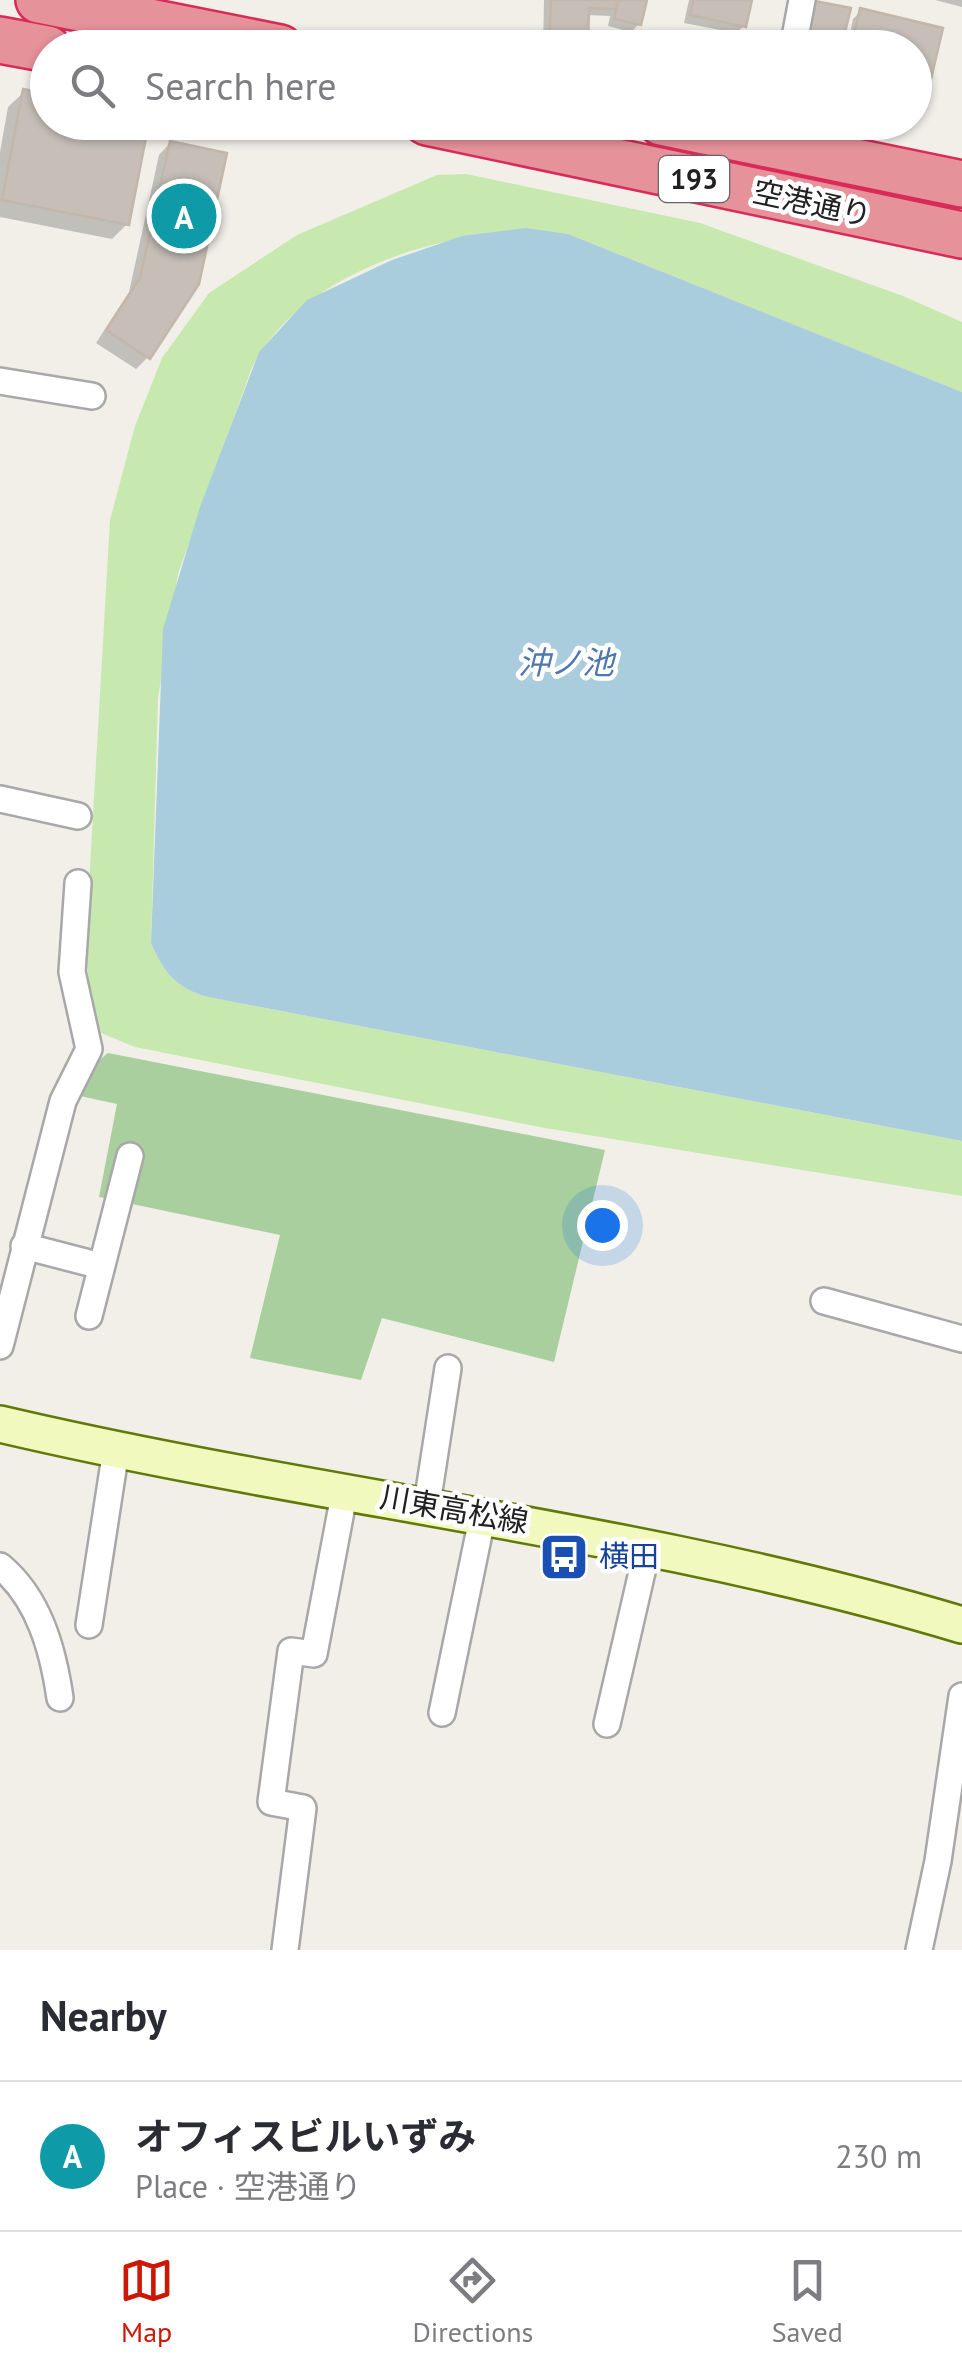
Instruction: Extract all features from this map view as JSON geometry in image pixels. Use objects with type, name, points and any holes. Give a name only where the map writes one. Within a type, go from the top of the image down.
[{"type":"highway","points":[[39,0],[190,30]]},
{"type":"highway","points":[[0,40],[30,46]]},
{"type":"highway","name":"空港通り","points":[[512,140],[962,235]]},
{"type":"highway","name":"空港通り","points":[[798,140],[962,184]]},
{"type":"main road","name":"川東高松線","points":[[0,1424],[116,1450],[648,1546],[829,1585],[962,1625]]},
{"type":"street","points":[[796,30],[802,0]]},
{"type":"street","points":[[0,381],[92,396]]},
{"type":"street","points":[[0,799],[78,816]]},
{"type":"street","points":[[0,1346],[62,1101],[90,1050],[72,972],[78,884]]},
{"type":"street","points":[[88,1316],[130,1156]]},
{"type":"street","points":[[24,1246],[101,1266]]},
{"type":"street","points":[[824,1301],[962,1339]]},
{"type":"street","points":[[427,1504],[448,1368]]},
{"type":"street","points":[[89,1625],[116,1450]]},
{"type":"street","points":[[285,1950],[303,1808],[271,1802],[291,1650],[314,1654],[345,1490]]},
{"type":"street","points":[[442,1713],[484,1514]]},
{"type":"street","points":[[607,1724],[648,1546]]},
{"type":"street","points":[[0,1566],[17,1580],[52,1648],[60,1698]]},
{"type":"street","points":[[919,1950],[938,1861],[962,1696]]},
{"type":"green space","points":[[466,174],[700,223],[903,296],[962,322],[962,392],[568,234],[482,235],[435,244],[345,279],[306,304],[274,335],[251,370],[178,574],[158,698],[151,943],[166,971],[180,984],[208,997],[962,1141],[962,1196],[545,1128],[135,1047],[101,1033],[89,1000],[86,937],[110,520],[135,426],[162,358],[209,293],[297,235],[437,175]]},
{"type":"green space","points":[[108,1053],[605,1150],[554,1362],[382,1318],[361,1380],[250,1358],[280,1235],[99,1197],[117,1104],[80,1096],[94,1064]]},
{"type":"water","name":"沖ノ池","points":[[526,228],[568,234],[962,392],[962,1141],[208,997],[180,984],[166,971],[151,943],[163,629],[200,507],[259,352],[307,300],[392,260],[462,236]]},
{"type":"building","points":[[551,0],[618,0],[616,9],[589,8],[588,30],[550,30]]},
{"type":"building","points":[[618,0],[647,0],[641,25],[614,19]]},
{"type":"building","points":[[693,0],[752,0],[746,27],[690,15]]},
{"type":"building","points":[[810,0],[851,8],[846,30],[803,30]]},
{"type":"building","points":[[860,8],[943,28],[932,75],[932,30],[855,30]]},
{"type":"building","points":[[23,89],[30,90],[30,140],[146,140],[129,225],[2,200]]},
{"type":"building","points":[[170,141],[227,153],[199,284],[150,359],[106,330],[140,278]]},
{"type":"place","name":"オフィスビルいずみ","points":[[184,216]]},
{"type":"place","name":"横田","points":[[564,1557]]}]
